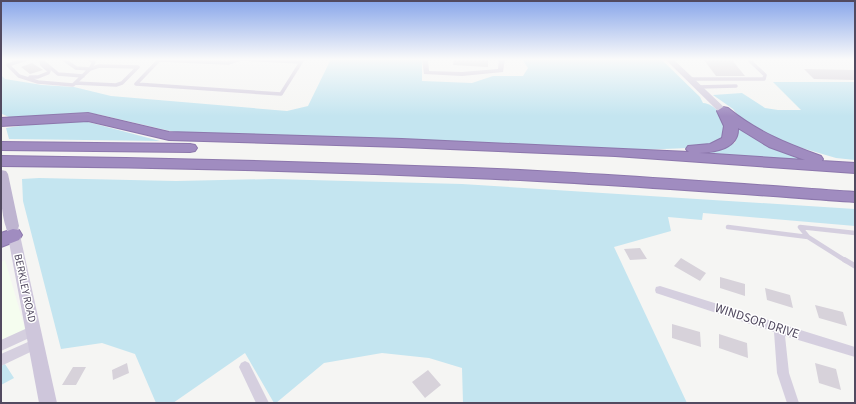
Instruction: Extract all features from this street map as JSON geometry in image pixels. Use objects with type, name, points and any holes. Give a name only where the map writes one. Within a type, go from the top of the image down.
[{"type":"highway","points":[[615,152],[706,148],[722,145],[728,141],[732,132],[729,120],[723,111]]},
{"type":"highway","points":[[723,111],[755,134],[774,144],[820,160],[855,168]]},
{"type":"highway","points":[[1,122],[88,117],[169,136],[402,143],[615,152],[855,168]]},
{"type":"highway","points":[[1,146],[242,149],[596,160],[855,178]]},
{"type":"highway","points":[[1,161],[101,162],[474,173],[673,184],[855,197]]},
{"type":"highway","points":[[1,170],[84,167],[454,178],[474,173]]},
{"type":"main road","name":"BERKLEY ROAD","points":[[1,174],[4,189],[7,233],[36,337],[48,403]]},
{"type":"street","points":[[690,79],[723,111]]},
{"type":"street","name":"WINDSOR DRIVE","points":[[660,290],[855,352]]},
{"type":"street","points":[[779,329],[783,373],[793,403]]},
{"type":"street","points":[[1,346],[36,337]]},
{"type":"street","points":[[1,360],[36,337]]},
{"type":"street","points":[[245,367],[263,403]]},
{"type":"lane","points":[[25,78],[38,82],[116,85],[122,83],[127,78]]},
{"type":"lane","points":[[74,84],[81,78]]},
{"type":"lane","points":[[142,78],[136,84],[282,94],[291,78]]},
{"type":"lane","points":[[690,79],[764,78]]},
{"type":"lane","points":[[698,87],[736,86]]},
{"type":"lane","points":[[728,227],[808,237]]},
{"type":"lane","points":[[855,233],[800,227],[808,237],[855,266]]},
{"type":"shaded area","points":[[1,78],[42,85],[74,87],[111,96],[287,111],[308,106],[322,78],[422,78],[422,81],[472,83],[487,78],[680,78],[700,97],[703,103],[712,106],[719,112],[729,128],[720,141],[712,145],[661,149],[597,149],[183,134],[97,114],[19,118],[9,117],[2,114],[1,111]]},
{"type":"shaded area","points":[[773,82],[855,82],[855,160],[836,158],[785,143],[744,123],[733,109],[713,95],[742,93],[765,108],[778,110],[801,110]]},
{"type":"shaded area","points":[[47,122],[88,122],[160,141],[9,139],[6,128]]},
{"type":"shaded area","points":[[738,126],[806,160],[689,154],[735,143]]},
{"type":"shaded area","points":[[39,178],[176,181],[272,179],[462,184],[855,209],[855,226],[703,213],[702,220],[668,217],[671,231],[614,247],[687,403],[463,403],[462,368],[429,358],[382,353],[324,363],[276,403],[274,403],[245,353],[173,403],[156,403],[135,354],[102,343],[61,349],[23,201],[22,179]]},
{"type":"shaded area","points":[[5,260],[26,332],[1,344],[1,262]]},
{"type":"shaded area","points":[[5,364],[14,378],[1,385],[1,366]]},
{"type":"building","points":[[813,78],[855,78],[855,80]]},
{"type":"building","points":[[640,248],[647,259],[630,260],[624,249]]},
{"type":"building","points":[[681,258],[706,273],[700,281],[674,266]]},
{"type":"building","points":[[720,277],[745,284],[745,296],[720,288]]},
{"type":"building","points":[[765,288],[790,295],[793,308],[767,300]]},
{"type":"building","points":[[815,305],[843,312],[847,326],[819,318]]},
{"type":"building","points":[[672,324],[700,332],[701,347],[672,338]]},
{"type":"building","points":[[719,334],[747,343],[748,358],[719,348]]},
{"type":"building","points":[[127,363],[129,373],[113,380],[112,370]]},
{"type":"building","points":[[815,363],[836,369],[841,390],[819,383]]},
{"type":"building","points":[[73,367],[86,367],[76,385],[62,385]]},
{"type":"building","points":[[428,370],[441,385],[425,398],[412,382]]}]
